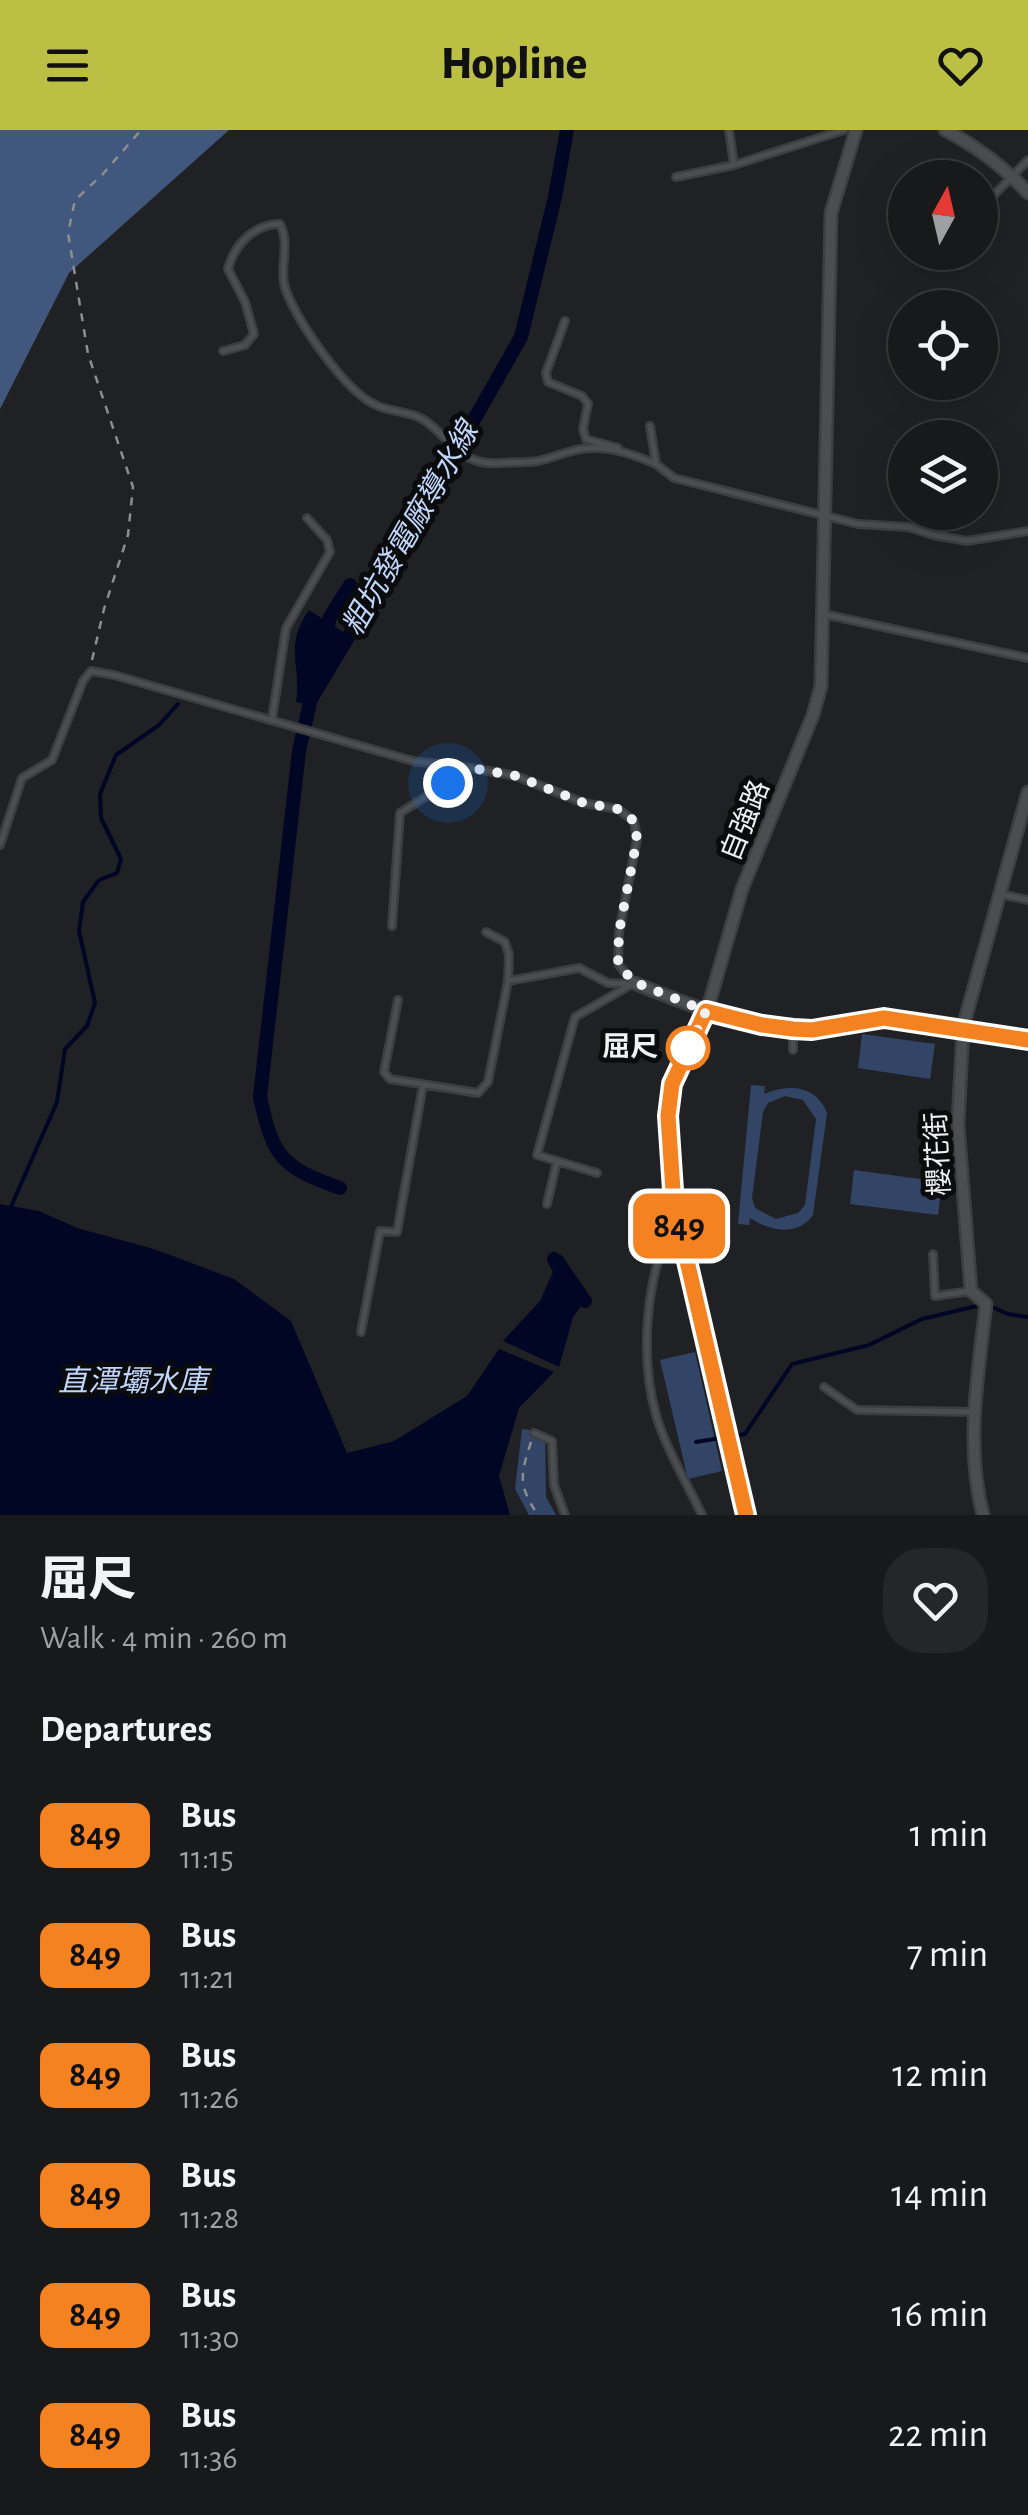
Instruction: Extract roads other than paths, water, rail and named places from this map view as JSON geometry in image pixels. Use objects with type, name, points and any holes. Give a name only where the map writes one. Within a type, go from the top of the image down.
[{"type":"street","name":"自強路","points":[[706,1011],[742,889],[813,716],[821,686],[831,214],[856,130]]},
{"type":"street","points":[[947,130],[1012,175],[1028,193]]},
{"type":"street","name":"櫻花街","points":[[983,1515],[974,1480],[974,1412],[986,1304],[971,1290],[958,1124],[963,1027],[1028,792]]},
{"type":"street","points":[[632,984],[706,1011],[762,1025],[812,1030],[884,1018],[963,1027],[1028,1040]]},
{"type":"lane","points":[[729,130],[734,164]]},
{"type":"lane","points":[[676,177],[734,164],[844,130]]},
{"type":"lane","points":[[998,192],[1028,160]]},
{"type":"lane","points":[[223,350],[245,345],[254,334],[245,302],[228,270],[231,256],[250,234],[267,224],[280,224],[286,236],[283,272],[289,297],[300,318],[362,398],[376,406],[411,413],[428,422],[466,458],[489,464],[538,460],[588,448],[626,451]]},
{"type":"lane","points":[[564,320],[546,373],[548,382],[582,396],[588,404],[586,439],[656,464],[674,478],[858,524],[908,526],[967,540],[1028,532]]},
{"type":"lane","points":[[650,426],[656,464]]},
{"type":"lane","points":[[272,719],[286,628],[330,552],[327,540],[308,518]]},
{"type":"lane","points":[[823,614],[1028,658]]},
{"type":"lane","points":[[0,845],[22,778],[52,760],[83,681],[91,671],[114,675],[414,760],[516,776],[584,803],[618,809],[634,821],[637,839],[619,932],[618,964],[632,984]]},
{"type":"lane","points":[[392,926],[400,813],[472,768]]},
{"type":"lane","points":[[1000,894],[1028,900]]},
{"type":"lane","points":[[398,1000],[384,1072],[390,1079],[478,1093],[488,1082],[508,981],[505,942],[486,932]]},
{"type":"lane","points":[[508,981],[579,968],[608,982],[632,984]]},
{"type":"lane","points":[[597,1173],[537,1155],[575,1017],[632,984]]},
{"type":"lane","name":"自強路","points":[[706,1011],[672,1084],[668,1116],[676,1214],[746,1515]]},
{"type":"lane","points":[[793,1029],[793,1050]]},
{"type":"lane","points":[[361,1332],[380,1230],[398,1232],[424,1085]]},
{"type":"lane","points":[[547,1204],[557,1161]]},
{"type":"lane","points":[[676,1214],[663,1240],[654,1274],[650,1386],[658,1420],[702,1515]]},
{"type":"lane","points":[[932,1254],[935,1296],[971,1290]]},
{"type":"lane","points":[[824,1387],[856,1410],[974,1412]]},
{"type":"lane","points":[[534,1433],[552,1441],[554,1485],[566,1515]]},
{"type":"water","points":[[364,597],[376,604],[315,706],[296,702],[295,646],[309,610],[343,632]]},
{"type":"water","name":"直潭壩水庫","points":[[0,1204],[39,1211],[77,1228],[154,1249],[234,1279],[291,1321],[347,1453],[394,1441],[467,1396],[499,1349],[554,1372],[519,1408],[499,1476],[510,1515],[0,1515]]},
{"type":"water","points":[[561,1254],[589,1295],[573,1317],[559,1367],[503,1341],[540,1301]]},
{"type":"waterway","name":"粗坑發電廠導水線","points":[[363,615],[521,337],[567,130]]},
{"type":"waterway","points":[[325,639],[330,617],[350,585]]},
{"type":"waterway","name":"粗坑發電廠導水線","points":[[313,689],[299,751],[260,1097],[270,1134],[283,1157],[304,1173],[340,1188]]},
{"type":"waterway","points":[[10,1209],[57,1102],[65,1049],[87,1026],[95,1003],[79,931],[83,902],[99,880],[117,873],[121,859],[101,818],[100,794],[116,755],[159,725],[178,704]]},
{"type":"waterway","points":[[554,1259],[571,1291],[585,1301]]},
{"type":"waterway","points":[[696,1442],[745,1434],[792,1364],[869,1345],[922,1319],[981,1305]]},
{"type":"waterway","points":[[990,1306],[1028,1317]]},
{"type":"place","name":"屈尺","points":[[688,1048]]}]
